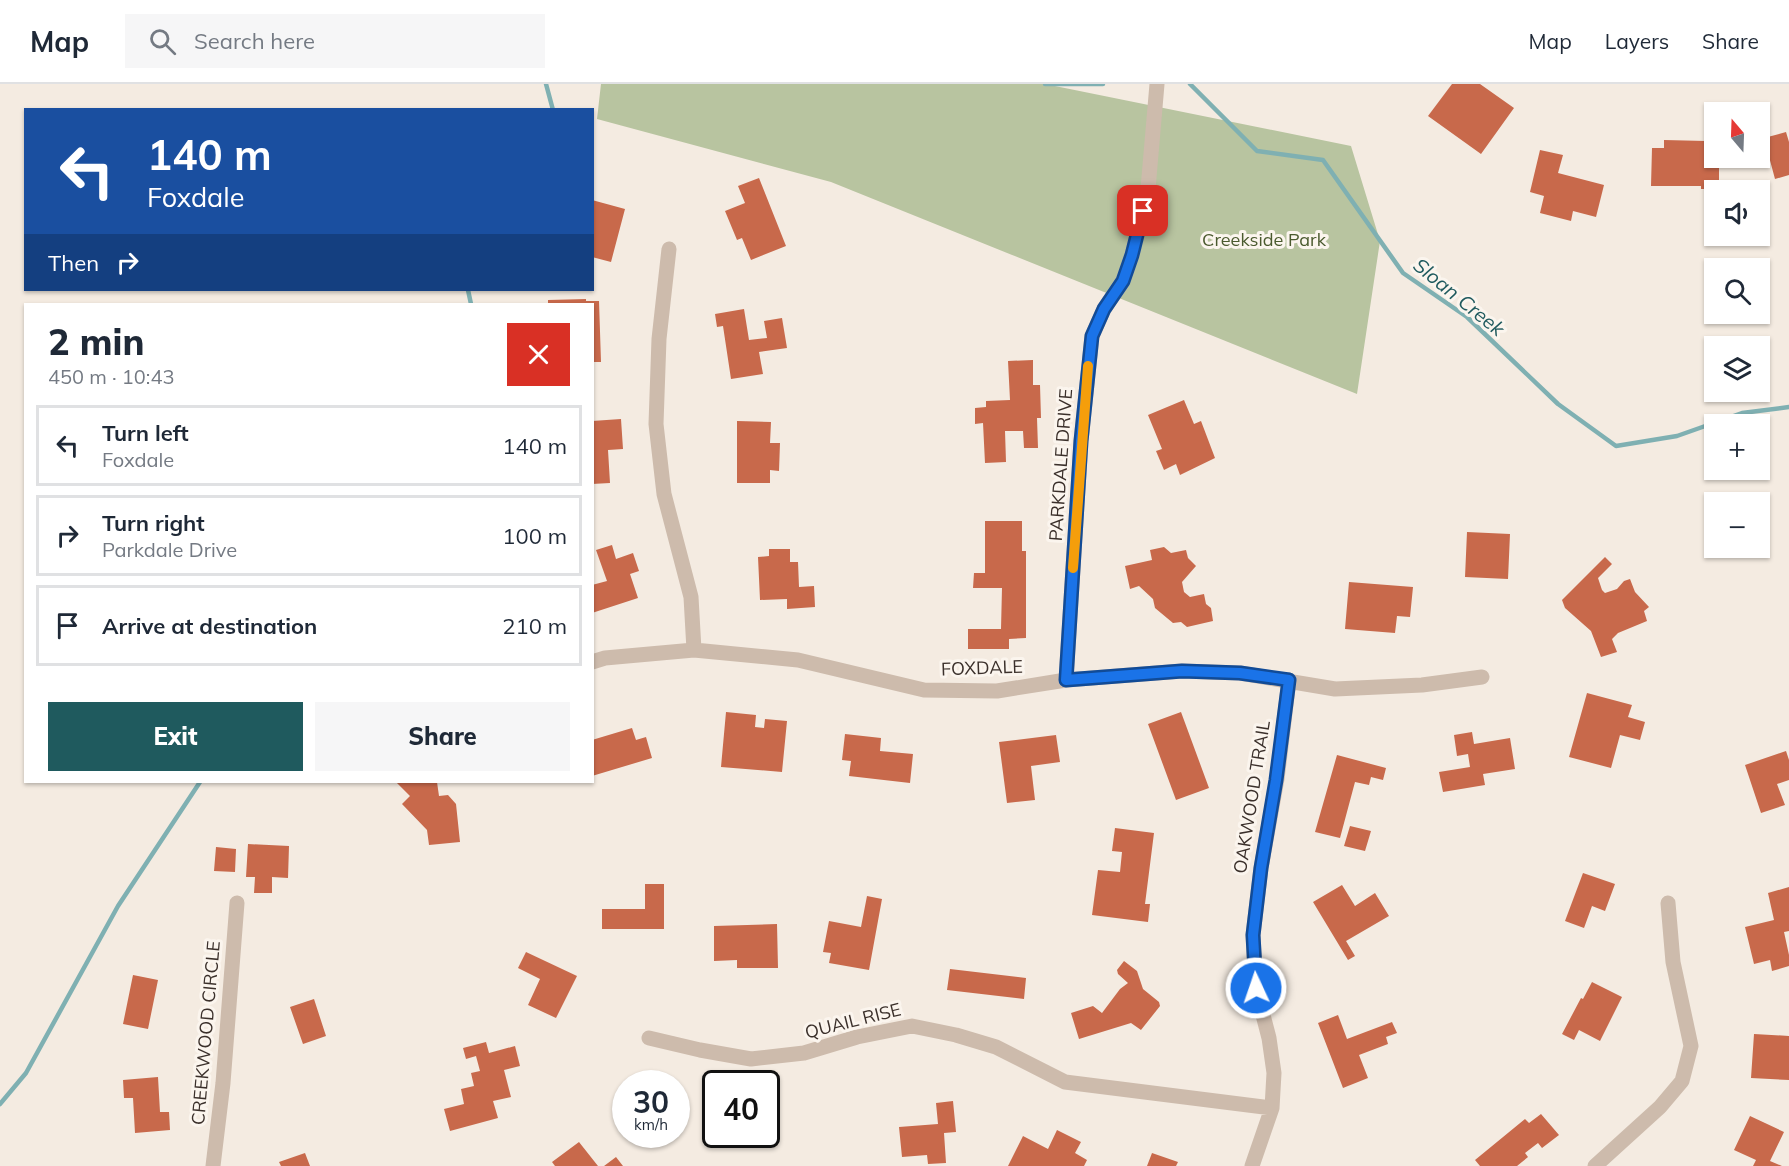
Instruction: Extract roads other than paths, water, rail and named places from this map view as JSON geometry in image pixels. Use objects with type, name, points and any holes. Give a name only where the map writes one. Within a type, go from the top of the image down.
[{"type":"street","name":"PARKDALE DRIVE","points":[[1066,680],[1081,441],[1092,336],[1104,309],[1123,281],[1132,255],[1148,189],[1157,84]]},
{"type":"street","points":[[669,249],[659,339],[656,424],[664,495],[691,597],[693,650]]},
{"type":"street","name":"FOXDALE","points":[[594,661],[605,658],[693,650],[798,660],[924,690],[997,691],[1066,680],[1182,671],[1240,673],[1335,689],[1422,685],[1482,676]]},
{"type":"street","name":"OAKWOOD TRAIL","points":[[1252,1166],[1272,1108],[1274,1073],[1269,1038],[1256,988],[1253,935],[1289,680]]},
{"type":"street","name":"CREEKWOOD CIRCLE","points":[[213,1166],[223,1083],[237,903]]},
{"type":"street","points":[[1595,1166],[1660,1107],[1682,1081],[1691,1046],[1673,962],[1668,903]]},
{"type":"street","name":"QUAIL RISE","points":[[649,1038],[752,1059],[804,1053],[857,1037],[912,1026],[956,1035],[996,1047],[1065,1082],[1272,1108]]},
{"type":"waterway","points":[[546,84],[552,108]]},
{"type":"waterway","name":"Sloan Creek","points":[[1045,84],[1103,84]]},
{"type":"waterway","name":"Sloan Creek","points":[[1190,84],[1257,151],[1323,160],[1403,273],[1467,317],[1558,404],[1616,446],[1677,436],[1742,413],[1789,407]]},
{"type":"waterway","points":[[468,291],[471,303]]},
{"type":"waterway","points":[[0,1104],[26,1073],[118,906],[199,783]]},
{"type":"park label","name":"Creekside Park","points":[[1264,240]]}]
